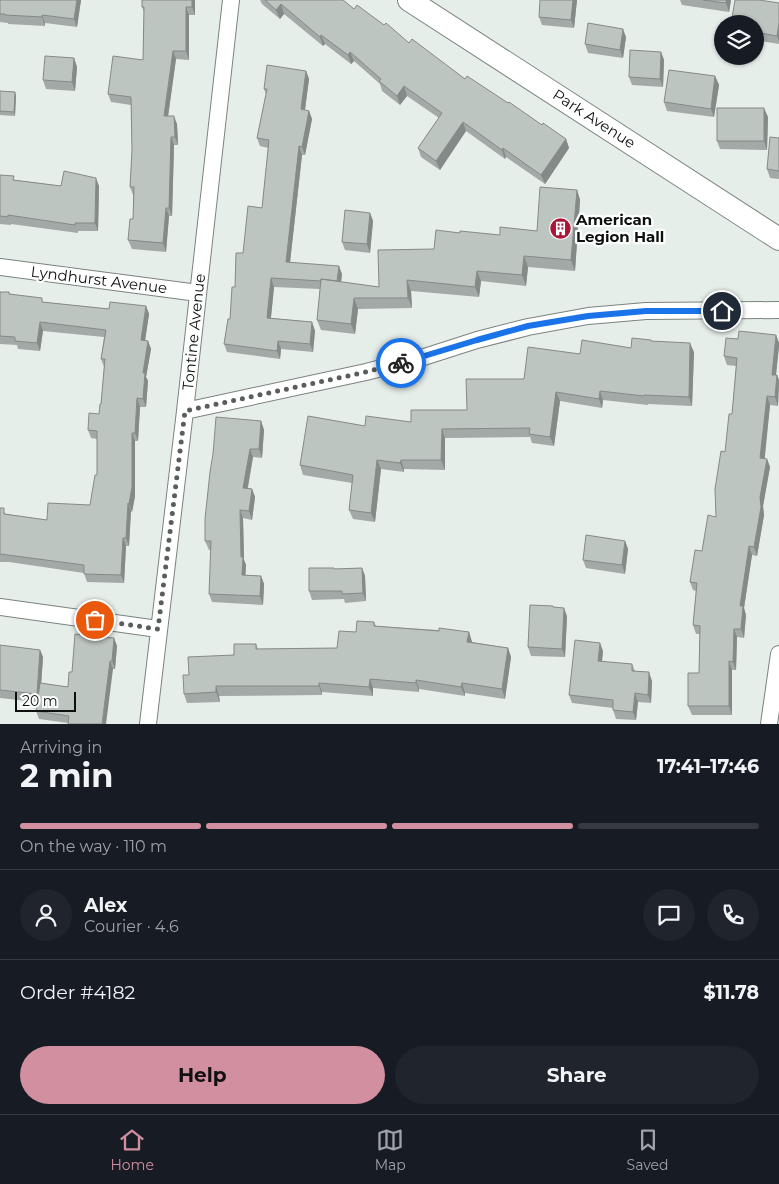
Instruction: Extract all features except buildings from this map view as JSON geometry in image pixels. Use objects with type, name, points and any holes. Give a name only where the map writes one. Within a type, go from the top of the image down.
[{"type":"street","name":"Tontine Avenue","points":[[148,724],[231,0]]},
{"type":"street","name":"Park Avenue","points":[[409,0],[779,239]]},
{"type":"street","name":"Lyndhurst Avenue","points":[[0,267],[198,293]]},
{"type":"street","points":[[185,411],[366,372],[528,326],[588,316],[646,311],[779,310]]},
{"type":"street","points":[[0,607],[158,629]]},
{"type":"street","points":[[769,724],[779,654]]},
{"type":"way so far","points":[[95,620],[158,629],[185,411],[401,363]]},
{"type":"place","name":"American Legion Hall","points":[[560,229]]},
{"type":"route","points":[[401,363],[528,326],[588,316],[646,311],[722,311]]}]
